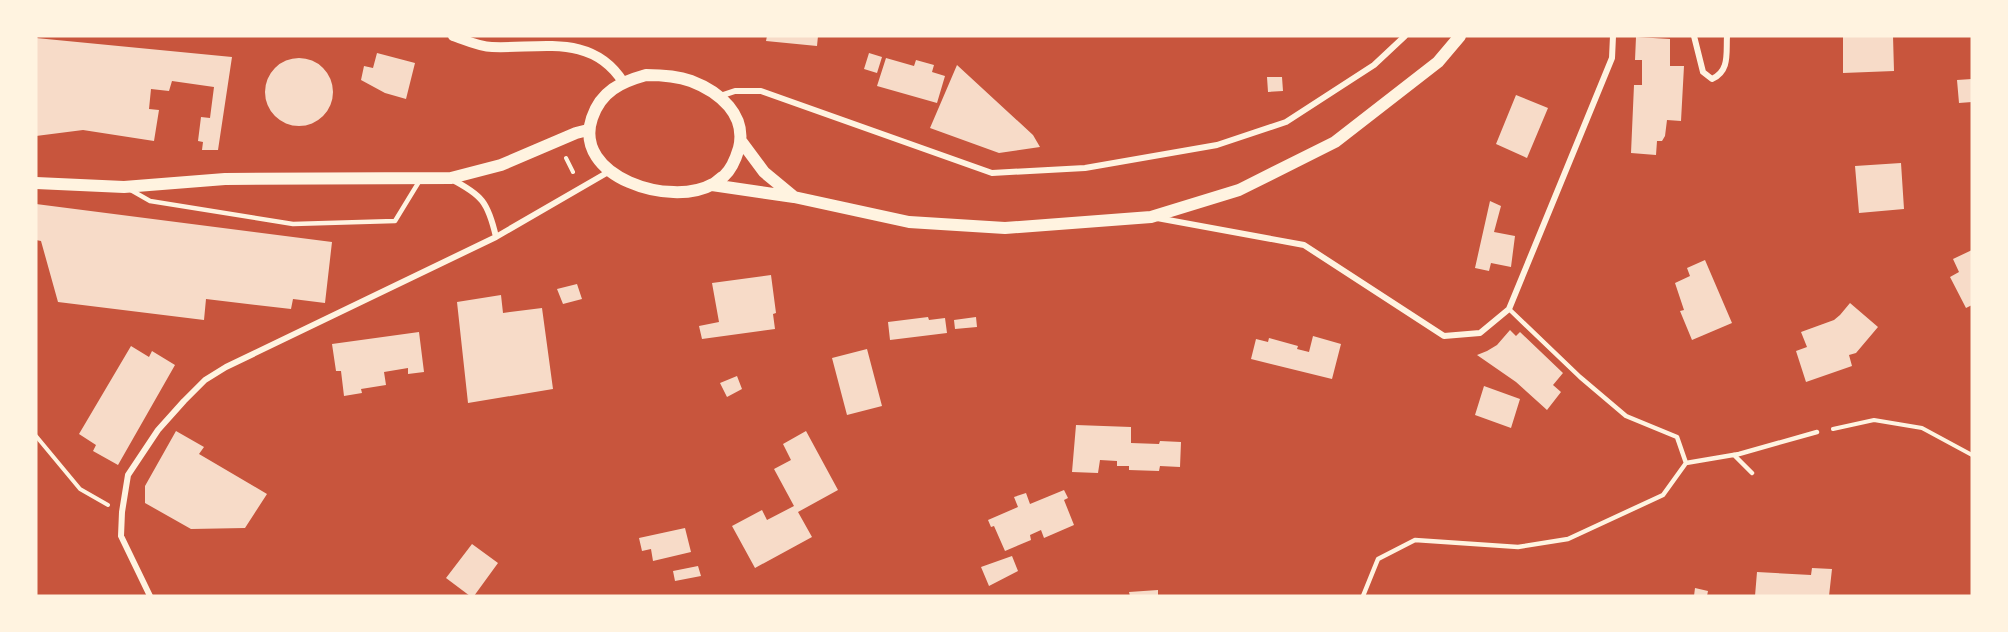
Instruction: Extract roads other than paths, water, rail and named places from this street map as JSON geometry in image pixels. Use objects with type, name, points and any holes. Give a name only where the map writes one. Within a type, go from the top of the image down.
[{"type":"main road","points":[[712,185],[727,173],[736,158],[741,141],[739,122],[730,107],[719,96],[691,81],[665,75],[646,75],[623,81],[608,93],[596,108],[588,130],[592,148],[610,171],[648,189],[675,192],[712,185],[794,197],[909,222],[1005,228],[1151,217],[1239,190],[1335,142],[1438,62],[1460,36]]},
{"type":"main road","points":[[36,183],[124,187],[225,179],[451,178],[501,165],[588,130]]},
{"type":"main road","points":[[741,141],[764,172],[794,197]]},
{"type":"street","points":[[453,36],[489,47],[570,46],[590,52],[604,60],[623,81]]},
{"type":"street","points":[[719,96],[735,91],[761,91],[992,172],[1085,168],[1217,146],[1286,122],[1374,65],[1405,36]]},
{"type":"street","points":[[1151,217],[1304,245],[1444,336],[1480,333],[1509,309],[1612,58],[1612,36]]},
{"type":"street","points":[[1694,36],[1703,72],[1712,79],[1720,76],[1726,65],[1727,36]]},
{"type":"street","points":[[150,596],[121,536],[128,475],[158,430],[205,380],[226,367],[496,237],[610,171]]},
{"type":"street","points":[[451,178],[473,191],[484,202],[492,218],[496,237]]},
{"type":"lane","points":[[124,187],[150,201],[293,224],[395,221],[420,179]]},
{"type":"lane","points":[[1509,309],[1580,377],[1626,416],[1677,436],[1686,463]]},
{"type":"lane","points":[[1363,596],[1378,559],[1414,540],[1518,547],[1568,539],[1663,495],[1686,463],[1734,455],[1817,432]]},
{"type":"lane","points":[[1734,455],[1752,473]]}]
